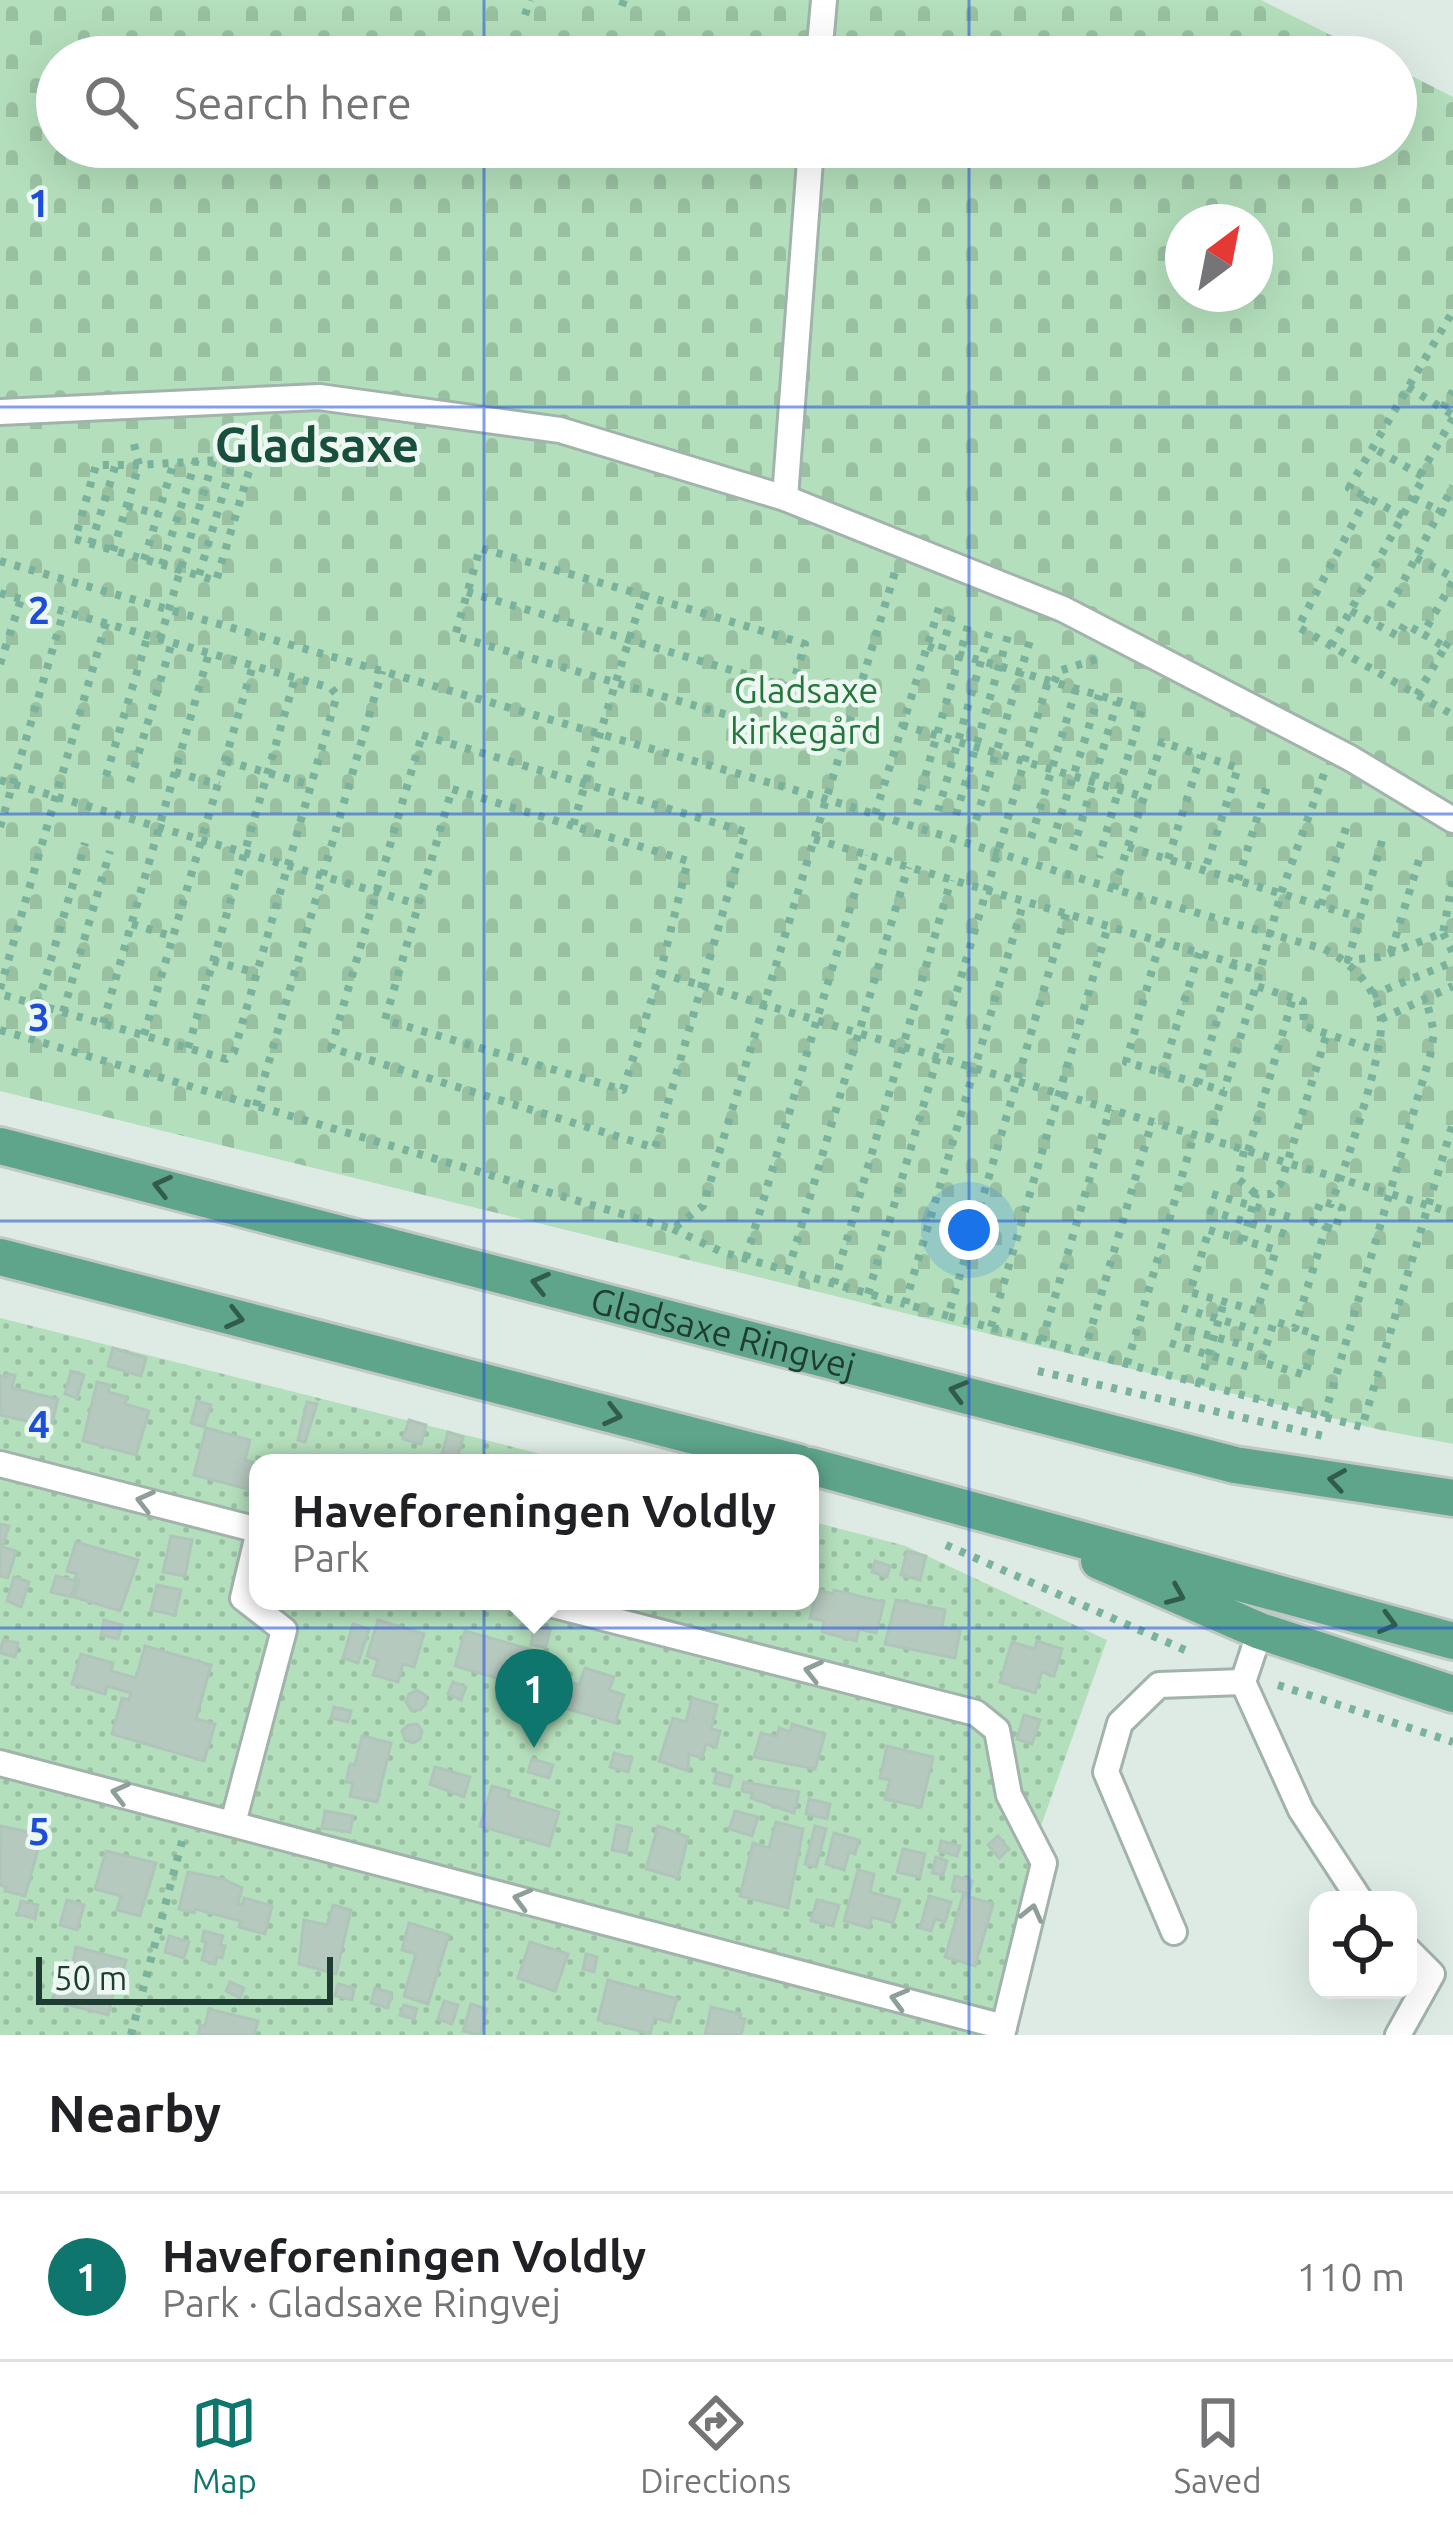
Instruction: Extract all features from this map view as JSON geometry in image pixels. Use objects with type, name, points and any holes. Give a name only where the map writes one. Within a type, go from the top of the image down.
[{"type":"main road","name":"Gladsaxe Ringvej","points":[[0,1145],[1235,1465],[1453,1498]]},
{"type":"main road","points":[[0,1257],[764,1454]]},
{"type":"main road","points":[[819,1468],[1453,1641]]},
{"type":"main road","points":[[992,1513],[1260,1631],[1453,1694]]},
{"type":"lane","points":[[821,36],[824,0]]},
{"type":"lane","points":[[784,497],[809,168]]},
{"type":"lane","points":[[0,412],[319,397],[560,430],[784,497],[1063,609],[1335,751],[1453,820]]},
{"type":"lane","points":[[0,1464],[249,1530]]},
{"type":"lane","points":[[249,1572],[243,1598],[249,1603]]},
{"type":"lane","points":[[233,1823],[284,1630],[258,1610]]},
{"type":"lane","points":[[0,1763],[190,1810],[1002,2031],[1044,1863],[1009,1795],[998,1730],[976,1713],[573,1610]]},
{"type":"lane","points":[[1260,1631],[1244,1678],[1301,1810],[1354,1891]]},
{"type":"lane","points":[[1174,1932],[1106,1772],[1120,1723],[1159,1685],[1244,1678]]},
{"type":"lane","points":[[1398,2035],[1432,1974],[1417,1959]]},
{"type":"path","points":[[525,15],[530,0]]},
{"type":"path","points":[[1403,516],[1349,488],[1453,310]]},
{"type":"path","points":[[1408,387],[1453,417],[1420,475]]},
{"type":"path","points":[[1443,408],[1453,391]]},
{"type":"path","points":[[113,551],[139,465],[124,406]]},
{"type":"path","points":[[1331,646],[1424,477],[1372,447]]},
{"type":"path","points":[[199,575],[234,457]]},
{"type":"path","points":[[160,639],[214,458]]},
{"type":"path","points":[[254,458],[216,581],[75,539],[96,464],[139,465],[254,458]]},
{"type":"path","points":[[162,565],[196,460]]},
{"type":"path","points":[[144,560],[174,462]]},
{"type":"path","points":[[92,544],[116,464]]},
{"type":"path","points":[[1390,607],[1453,486]]},
{"type":"path","points":[[1367,497],[1298,627],[1453,715]]},
{"type":"path","points":[[1413,498],[1453,517]]},
{"type":"path","points":[[127,506],[158,514]]},
{"type":"path","points":[[673,1229],[704,1206],[903,545]]},
{"type":"path","points":[[480,548],[805,644],[779,730],[455,636],[467,592],[480,548]]},
{"type":"path","points":[[1415,558],[1453,579],[1423,634]]},
{"type":"path","points":[[0,561],[826,799],[1348,960],[1390,953],[1443,933]]},
{"type":"path","points":[[467,592],[792,688]]},
{"type":"path","points":[[0,593],[209,652],[331,688],[337,694],[234,1052],[226,1059],[0,992],[106,623]]},
{"type":"path","points":[[573,826],[643,595]]},
{"type":"path","points":[[0,664],[21,599]]},
{"type":"path","points":[[875,814],[938,608]]},
{"type":"path","points":[[0,826],[64,611]]},
{"type":"path","points":[[1351,611],[1398,636],[1406,624],[1445,647]]},
{"type":"path","points":[[928,646],[941,651],[952,616]]},
{"type":"path","points":[[917,805],[970,619]]},
{"type":"path","points":[[938,811],[991,626]]},
{"type":"path","points":[[956,815],[1010,632]]},
{"type":"path","points":[[106,776],[148,635]]},
{"type":"path","points":[[1417,694],[1453,636]]},
{"type":"path","points":[[976,820],[1031,637]]},
{"type":"path","points":[[130,782],[172,642]]},
{"type":"path","points":[[103,1023],[209,652]]},
{"type":"path","points":[[958,654],[1142,708],[1099,858]]},
{"type":"path","points":[[144,1035],[253,665]]},
{"type":"path","points":[[256,1106],[382,671]]},
{"type":"path","points":[[188,1048],[295,678]]},
{"type":"path","points":[[868,1294],[1048,681]]},
{"type":"path","points":[[1031,838],[1076,689]]},
{"type":"path","points":[[1052,843],[1099,695]]},
{"type":"path","points":[[1073,850],[1118,701]]},
{"type":"path","points":[[902,725],[1144,797]]},
{"type":"path","points":[[422,735],[585,783],[746,832],[655,1148],[331,1048],[422,735]]},
{"type":"path","points":[[1114,890],[1162,742],[1238,768],[1205,871]]},
{"type":"path","points":[[1209,1139],[1281,893],[1312,800],[1335,751]]},
{"type":"path","points":[[1168,859],[1201,755]]},
{"type":"path","points":[[226,761],[311,785]]},
{"type":"path","points":[[175,772],[219,785]]},
{"type":"path","points":[[0,780],[417,904]]},
{"type":"path","points":[[1238,880],[1267,786]]},
{"type":"path","points":[[452,789],[688,861],[660,973],[623,1090],[385,1020],[417,904],[452,789]]},
{"type":"path","points":[[1322,905],[1346,828]]},
{"type":"path","points":[[814,839],[1260,971]]},
{"type":"path","points":[[1295,1328],[1325,1227],[1313,1222],[1321,1201],[1331,1204],[1341,1179],[1378,1051],[1381,1019],[1372,995],[1348,960],[1382,842]]},
{"type":"path","points":[[38,1004],[85,843]]},
{"type":"path","points":[[1128,847],[1358,917]]},
{"type":"path","points":[[63,1012],[110,851]]},
{"type":"path","points":[[746,1258],[866,855]]},
{"type":"path","points":[[1390,953],[1419,860]]},
{"type":"path","points":[[788,1271],[908,867]]},
{"type":"path","points":[[1372,995],[1453,957],[1443,933],[1453,879]]},
{"type":"path","points":[[834,1284],[951,880]]},
{"type":"path","points":[[905,1304],[1024,901]]},
{"type":"path","points":[[948,1316],[1066,914]]},
{"type":"path","points":[[132,924],[174,937]]},
{"type":"path","points":[[991,1327],[1108,926]]},
{"type":"path","points":[[1160,941],[1126,1062],[1224,1091]]},
{"type":"path","points":[[1162,1073],[1199,953]]},
{"type":"path","points":[[213,961],[257,973]]},
{"type":"path","points":[[1198,1084],[1234,964]]},
{"type":"path","points":[[660,973],[1450,1212]]},
{"type":"path","points":[[1256,986],[1303,1001],[1304,1026],[1378,1051]]},
{"type":"path","points":[[1381,1019],[1453,986]]},
{"type":"path","points":[[1293,998],[1238,1179],[1256,1194],[1271,1193],[1281,1183],[1328,1034]]},
{"type":"path","points":[[1324,1417],[1430,1056],[1434,1033],[1426,998]]},
{"type":"path","points":[[0,1030],[673,1229],[788,1271],[1362,1427],[1453,1123]]},
{"type":"path","points":[[1042,1341],[1110,1109]]},
{"type":"path","points":[[1084,1353],[1151,1122]]},
{"type":"path","points":[[1127,1364],[1194,1135]]},
{"type":"path","points":[[1212,1194],[1293,1218]]},
{"type":"path","points":[[1243,1240],[1256,1194]]},
{"type":"path","points":[[1208,1210],[1288,1235]]},
{"type":"path","points":[[1209,1230],[1276,1250],[1257,1312],[1224,1302],[1190,1292],[1209,1230]]},
{"type":"path","points":[[1200,1384],[1224,1302]]},
{"type":"path","points":[[1182,1308],[1258,1331]]},
{"type":"path","points":[[1274,1321],[1295,1328],[1316,1334],[1305,1375],[1261,1362],[1274,1321]]},
{"type":"path","points":[[1175,1326],[1255,1348]]},
{"type":"path","points":[[1170,1343],[1249,1367]]},
{"type":"path","points":[[944,1544],[1187,1651]]},
{"type":"path","points":[[1244,1678],[1453,1742]]},
{"type":"path","points":[[131,2035],[190,1810]]},
{"type":"green space","name":"Gladsaxe kirkegård","points":[[0,0],[1261,0],[1332,36],[36,36],[36,168],[1417,168],[1417,79],[1453,97],[1453,1444],[0,1091]]},
{"type":"green space","points":[[0,1318],[541,1454],[249,1454],[249,1610],[819,1610],[819,1523],[906,1546],[1107,1640],[1030,1857],[989,2035],[0,2035]]},
{"type":"building","points":[[113,1348],[146,1358],[141,1376],[108,1366]]},
{"type":"building","points":[[71,1371],[84,1375],[77,1398],[65,1394]]},
{"type":"building","points":[[15,1375],[12,1388],[58,1399],[51,1427],[0,1415],[0,1376]]},
{"type":"building","points":[[97,1382],[110,1385],[108,1392],[127,1397],[125,1404],[149,1411],[136,1455],[83,1441]]},
{"type":"building","points":[[197,1401],[211,1405],[204,1427],[191,1423]]},
{"type":"building","points":[[307,1402],[317,1404],[305,1442],[298,1440]]},
{"type":"building","points":[[409,1420],[426,1425],[421,1444],[403,1439]]},
{"type":"building","points":[[206,1428],[250,1440],[245,1460],[249,1461],[249,1489],[194,1475]]},
{"type":"building","points":[[448,1432],[463,1437],[458,1454],[442,1454]]},
{"type":"building","points":[[0,1524],[9,1526],[2,1547],[16,1551],[8,1578],[0,1576]]},
{"type":"building","points":[[171,1536],[192,1540],[185,1576],[163,1572]]},
{"type":"building","points":[[76,1542],[138,1560],[120,1611],[74,1597],[79,1580],[67,1571]]},
{"type":"building","points":[[907,1551],[926,1556],[920,1580],[901,1575]]},
{"type":"building","points":[[875,1561],[890,1566],[887,1577],[872,1572]]},
{"type":"building","points":[[56,1576],[76,1581],[71,1597],[51,1592]]},
{"type":"building","points":[[14,1577],[29,1582],[21,1607],[7,1601]]},
{"type":"building","points":[[157,1585],[181,1590],[175,1615],[151,1610]]},
{"type":"building","points":[[819,1590],[884,1602],[876,1633],[859,1629],[856,1641],[822,1632],[824,1621],[810,1618],[812,1610],[819,1610]]},
{"type":"building","points":[[896,1600],[945,1610],[942,1627],[960,1631],[955,1658],[885,1644]]},
{"type":"building","points":[[104,1620],[122,1625],[118,1639],[101,1635]]},
{"type":"building","points":[[378,1620],[424,1634],[414,1667],[403,1664],[398,1682],[373,1675],[378,1660],[367,1656]]},
{"type":"building","points":[[353,1624],[369,1629],[358,1663],[343,1658]]},
{"type":"building","points":[[534,1627],[550,1630],[546,1647],[531,1645]]},
{"type":"building","points":[[465,1631],[540,1652],[532,1679],[509,1673],[507,1681],[455,1666]]},
{"type":"building","points":[[3,1640],[18,1643],[15,1657],[0,1653]]},
{"type":"building","points":[[1037,1641],[1062,1649],[1054,1676],[1042,1672],[1035,1693],[1000,1682],[1012,1642],[1035,1649]]},
{"type":"building","points":[[145,1646],[211,1665],[196,1719],[215,1724],[204,1761],[112,1734],[122,1698],[129,1700],[131,1693],[107,1686],[105,1694],[72,1684],[81,1654],[113,1663],[111,1671],[136,1678]]},
{"type":"building","points":[[585,1668],[614,1677],[609,1690],[624,1695],[615,1723],[561,1707],[569,1682],[579,1685]]},
{"type":"building","points":[[453,1682],[466,1687],[461,1700],[448,1694]]},
{"type":"building","points":[[518,1688],[535,1694],[530,1711],[512,1704]]},
{"type":"building","points":[[417,1690],[425,1695],[426,1704],[411,1710],[406,1702]]},
{"type":"building","points":[[692,1698],[717,1705],[711,1729],[720,1731],[716,1747],[706,1744],[702,1758],[689,1754],[688,1771],[659,1761],[673,1718],[686,1722]]},
{"type":"building","points":[[334,1707],[351,1711],[348,1722],[331,1718]]},
{"type":"building","points":[[1024,1715],[1040,1720],[1032,1744],[1017,1739]]},
{"type":"building","points":[[417,1724],[420,1739],[405,1740],[402,1731]]},
{"type":"building","points":[[792,1724],[825,1734],[815,1769],[754,1757],[761,1733],[777,1737],[779,1728],[790,1732]]},
{"type":"building","points":[[362,1736],[391,1743],[377,1802],[350,1796],[353,1783],[346,1782]]},
{"type":"building","points":[[887,1746],[933,1757],[921,1807],[885,1799],[890,1780],[880,1778]]},
{"type":"building","points":[[614,1753],[632,1758],[628,1772],[610,1767]]},
{"type":"building","points":[[532,1759],[553,1765],[549,1778],[528,1772]]},
{"type":"building","points":[[435,1767],[470,1777],[464,1797],[430,1784]]},
{"type":"building","points":[[717,1772],[732,1776],[729,1787],[714,1783]]},
{"type":"building","points":[[744,1782],[799,1792],[794,1813],[751,1798],[752,1793],[742,1791]]},
{"type":"building","points":[[492,1786],[510,1791],[508,1797],[559,1812],[549,1846],[480,1826]]},
{"type":"building","points":[[809,1799],[830,1804],[827,1819],[806,1814]]},
{"type":"building","points":[[325,1811],[353,1816],[350,1832],[322,1828]]},
{"type":"building","points":[[735,1811],[758,1817],[752,1836],[729,1829]]},
{"type":"building","points":[[776,1822],[803,1829],[788,1908],[740,1896],[753,1843],[769,1848]]},
{"type":"building","points":[[617,1825],[631,1828],[626,1853],[612,1850]]},
{"type":"building","points":[[1,1826],[42,1835],[25,1896],[0,1885]]},
{"type":"building","points":[[658,1826],[688,1837],[678,1878],[646,1869]]},
{"type":"building","points":[[815,1826],[826,1829],[816,1867],[805,1864]]},
{"type":"building","points":[[834,1833],[859,1840],[844,1870],[826,1864]]},
{"type":"building","points":[[998,1836],[1009,1849],[999,1858],[988,1845]]},
{"type":"building","points":[[941,1841],[960,1846],[957,1856],[939,1851]]},
{"type":"building","points":[[903,1849],[925,1854],[920,1877],[897,1872]]},
{"type":"building","points":[[106,1851],[156,1863],[140,1916],[117,1910],[121,1896],[95,1889]]},
{"type":"building","points":[[936,1857],[947,1861],[943,1875],[932,1873]]},
{"type":"building","points":[[858,1870],[874,1874],[870,1892],[900,1900],[893,1923],[872,1917],[869,1928],[844,1921]]},
{"type":"building","points":[[188,1872],[242,1888],[238,1904],[244,1898],[272,1906],[265,1934],[239,1927],[241,1921],[179,1909]]},
{"type":"building","points":[[955,1876],[972,1881],[969,1894],[952,1889]]},
{"type":"building","points":[[963,1895],[993,1904],[975,1966],[945,1957]]},
{"type":"building","points":[[929,1896],[951,1902],[945,1922],[935,1919],[931,1931],[920,1928]]},
{"type":"building","points":[[67,1900],[84,1905],[77,1930],[60,1925]]},
{"type":"building","points":[[817,1900],[839,1905],[833,1926],[811,1921]]},
{"type":"building","points":[[21,1901],[38,1905],[35,1919],[18,1914]]},
{"type":"building","points":[[333,1905],[351,1910],[336,1974],[299,1964],[304,1920],[327,1925]]},
{"type":"building","points":[[409,1923],[449,1935],[428,2004],[404,1996],[416,1954],[402,1950]]},
{"type":"building","points":[[204,1931],[223,1936],[222,1958],[217,1957],[215,1964],[202,1960]]},
{"type":"building","points":[[169,1936],[189,1942],[184,1958],[165,1952]]},
{"type":"building","points":[[530,1942],[568,1954],[555,1991],[518,1978]]},
{"type":"building","points":[[76,1947],[126,1960],[108,2015],[53,2001],[60,1972],[91,1980],[95,1967],[73,1962]]},
{"type":"building","points":[[586,1954],[597,1957],[594,1972],[583,1969]]},
{"type":"building","points":[[608,1980],[677,1999],[670,2022],[654,2018],[650,2034],[598,2020]]},
{"type":"building","points":[[230,1982],[244,1988],[240,1998],[226,1991]]},
{"type":"building","points":[[338,1984],[354,1988],[352,2000],[335,1996]]},
{"type":"building","points":[[375,1988],[392,1993],[388,2008],[371,2003]]},
{"type":"building","points":[[444,2001],[458,2005],[452,2024],[438,2019]]},
{"type":"building","points":[[471,2004],[487,2009],[480,2035],[463,2031]]},
{"type":"building","points":[[404,2005],[417,2009],[414,2019],[400,2015]]},
{"type":"building","points":[[711,2007],[741,2014],[745,2019],[741,2035],[705,2035]]},
{"type":"building","points":[[209,2009],[258,2021],[254,2035],[198,2035]]},
{"type":"place","name":"Haveforeningen Voldly","points":[[534,1748]]},
{"type":"district","name":"Gladsaxe","points":[[317,445]]}]
